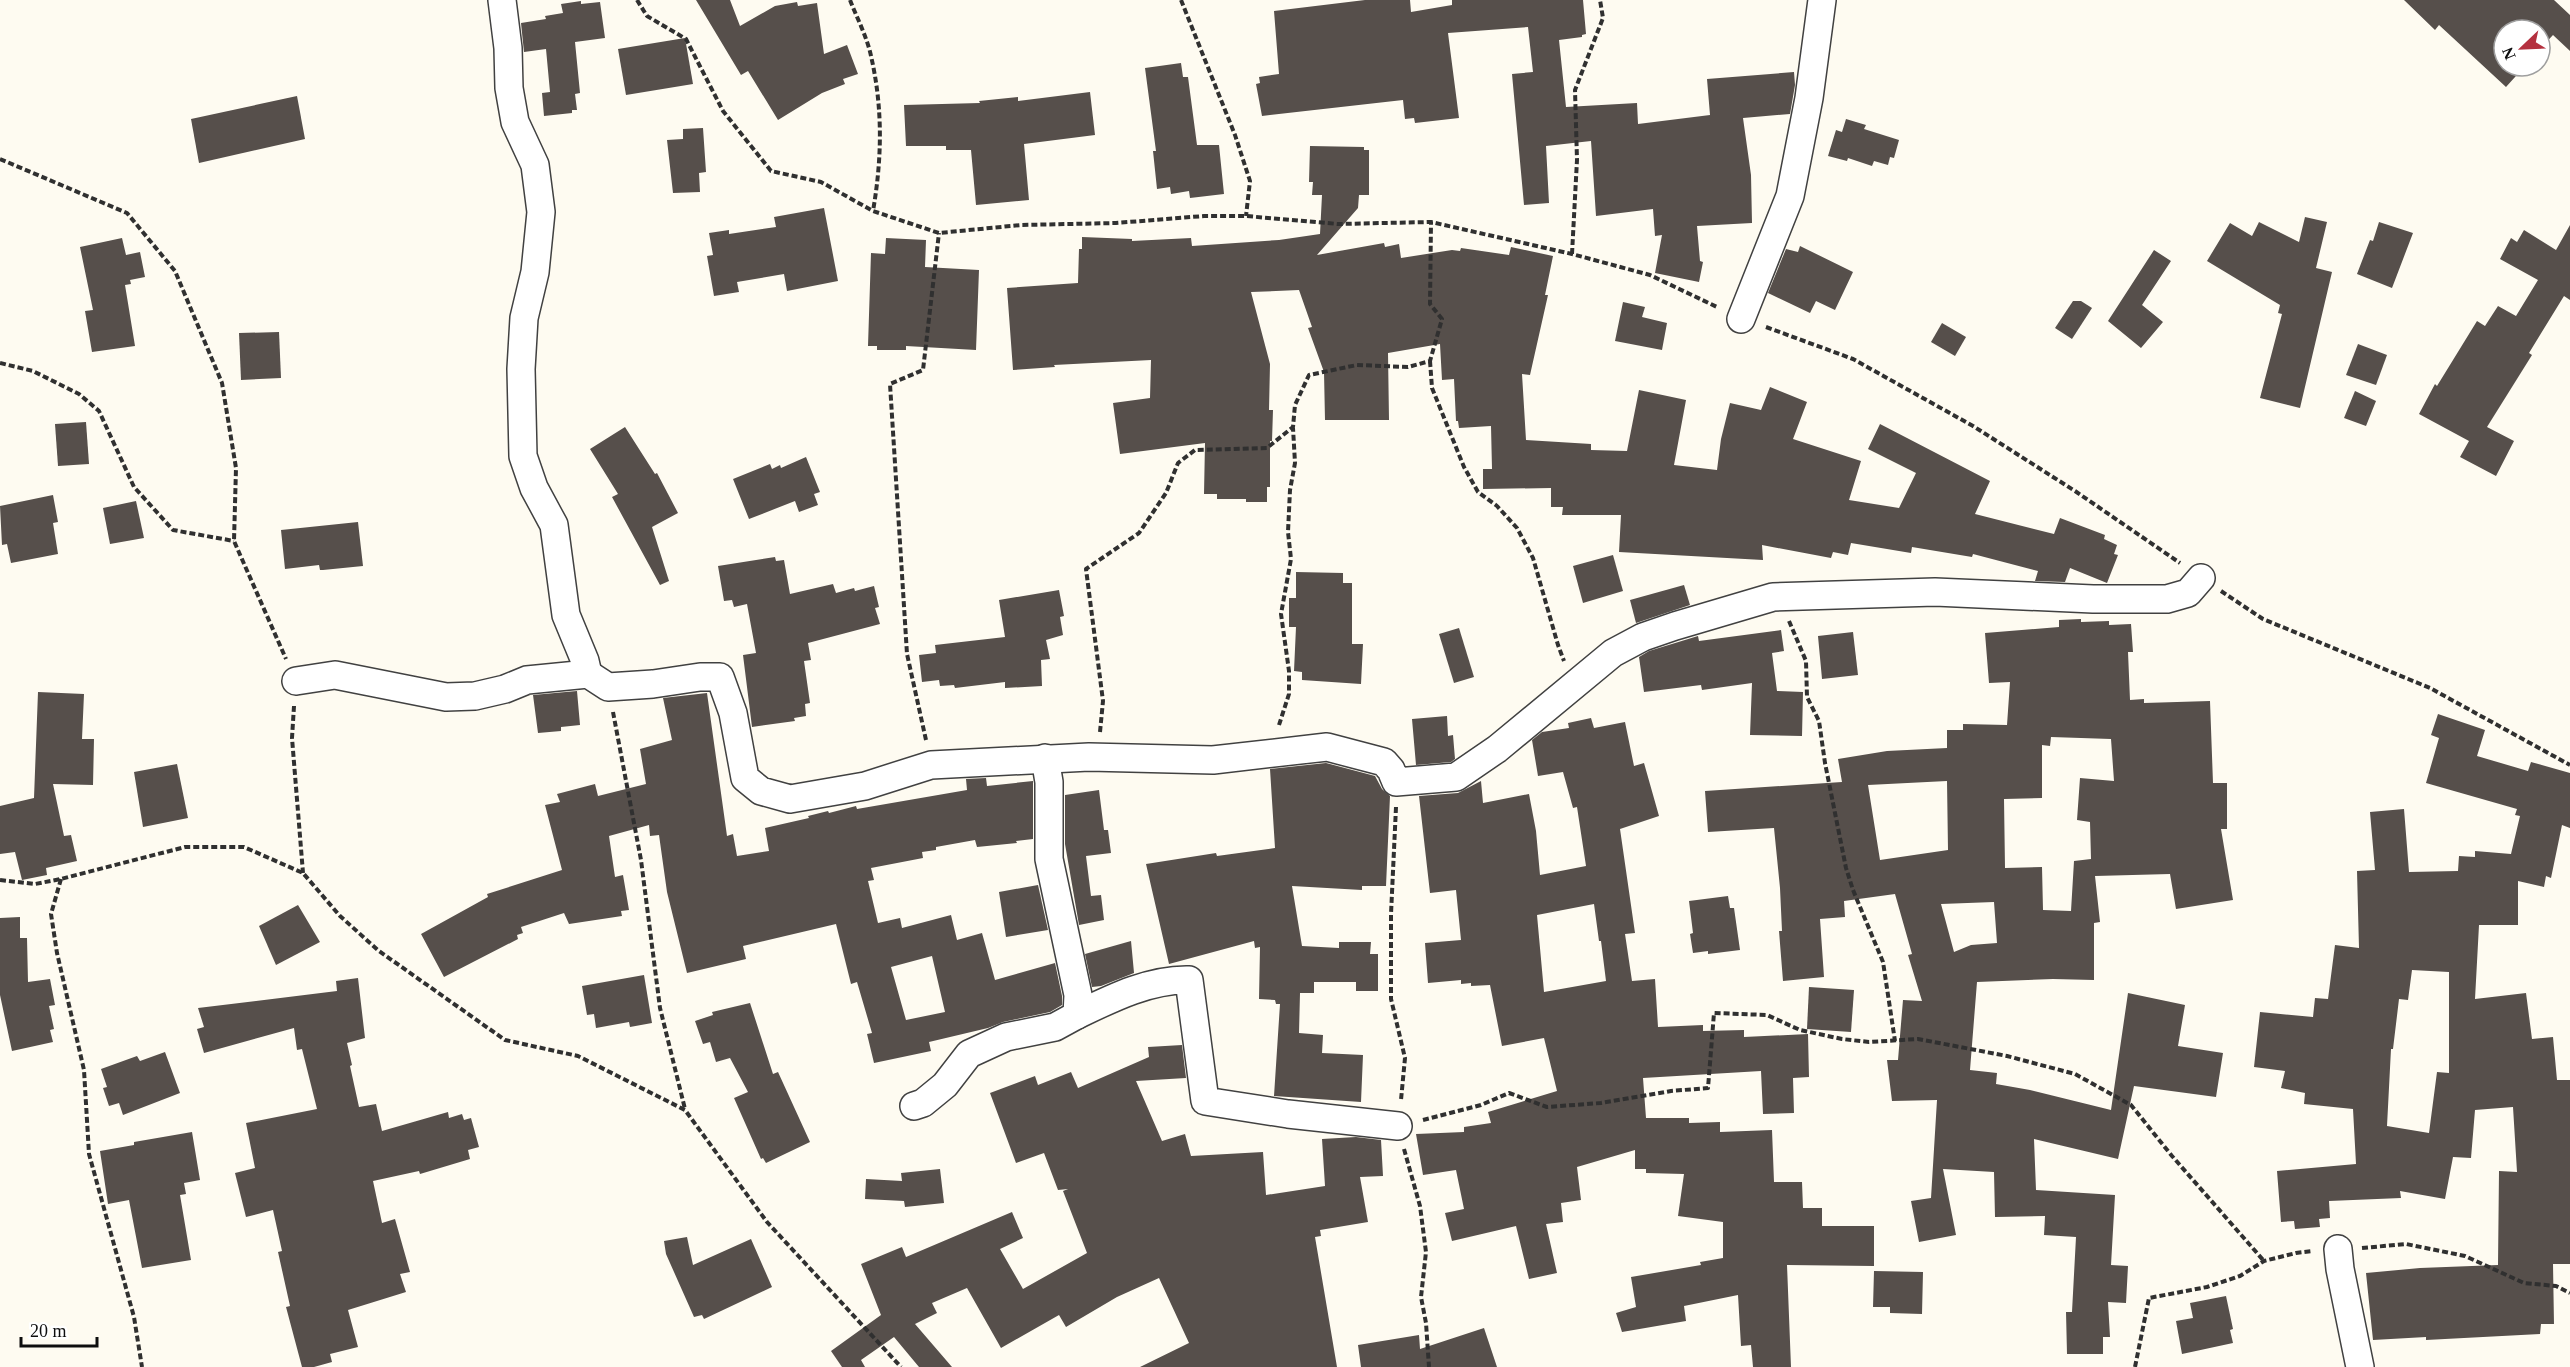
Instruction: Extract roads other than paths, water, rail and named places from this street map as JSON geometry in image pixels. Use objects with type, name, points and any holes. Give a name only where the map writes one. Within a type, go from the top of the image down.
[{"type":"street","points":[[502,0],[508,48],[509,88],[515,122],[535,165],[542,212],[535,272],[524,318],[521,369],[523,456],[534,488],[554,525],[566,615],[585,661],[598,680]]},
{"type":"street","points":[[1742,318],[1790,196],[1809,98],[1822,0]]},
{"type":"street","points":[[296,681],[334,675],[446,697],[475,696],[505,689],[527,680],[598,680],[653,684],[700,676],[720,677],[733,713],[746,778],[761,791],[790,798],[865,786],[931,765],[1089,757],[1213,760],[1326,747],[1364,755],[1383,762],[1391,770],[1396,782],[1456,777],[1497,749],[1612,653],[1644,637],[1724,610],[1780,597],[1935,592],[2093,599],[2167,599],[2188,593],[2201,578]]},
{"type":"street","points":[[1045,758],[1049,782],[1049,859],[1078,994],[1077,1015]]},
{"type":"street","points":[[914,1106],[923,1103],[945,1085],[969,1053],[1006,1037],[1055,1027],[1115,996],[1172,979],[1189,980],[1205,1101],[1288,1114],[1398,1126]]},
{"type":"street","points":[[2338,1250],[2360,1367]]}]
